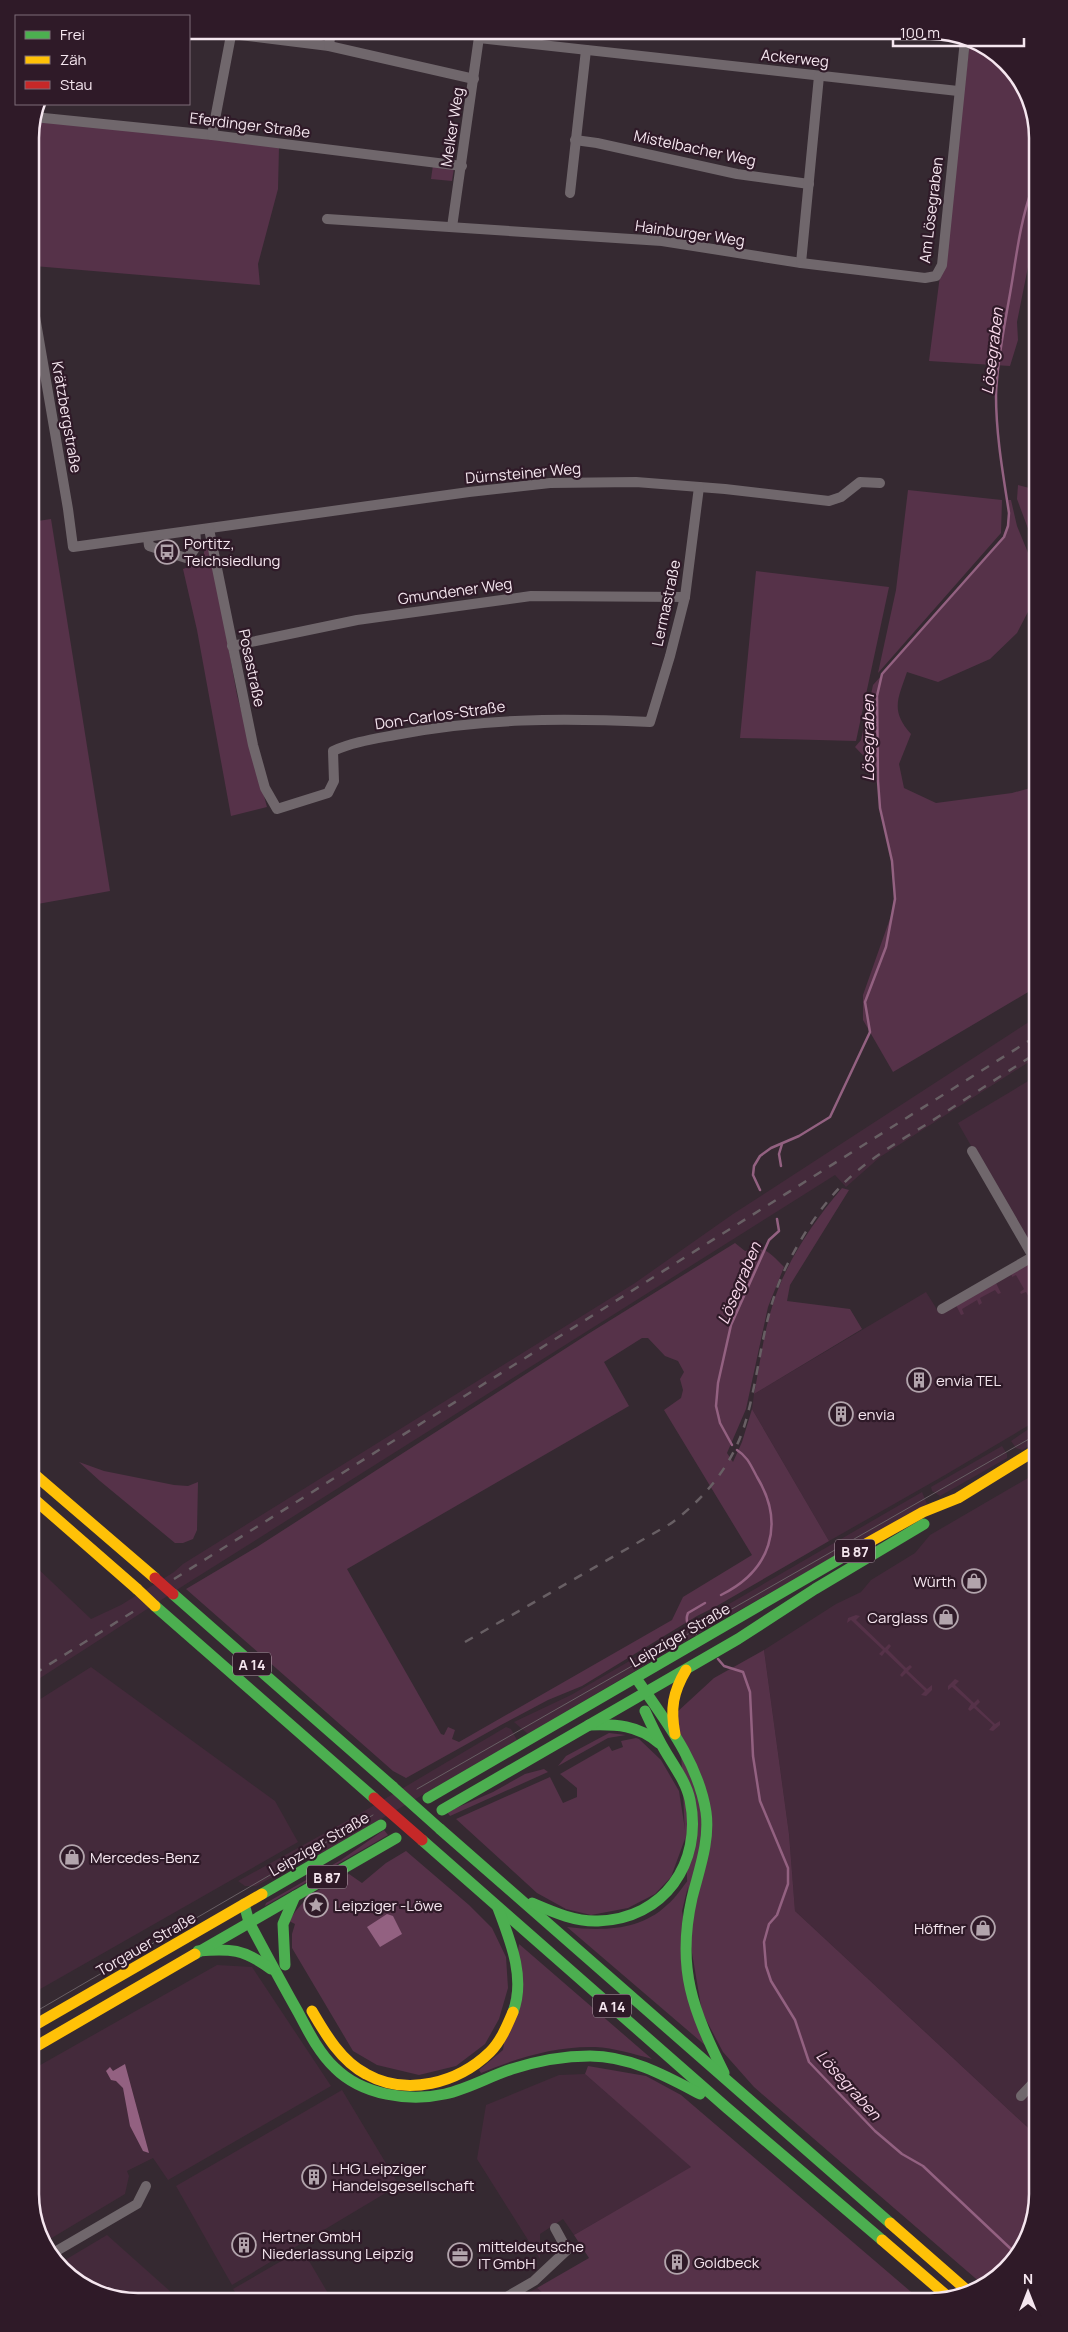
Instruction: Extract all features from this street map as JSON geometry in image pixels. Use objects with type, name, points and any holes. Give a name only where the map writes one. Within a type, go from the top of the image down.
[{"type":"main road","name":"Leipziger Straße","points":[[686,1670],[754,1630],[808,1593],[934,1517],[950,1502],[1029,1454]]},
{"type":"main road","name":"A 14","points":[[39,1478],[964,2287]]},
{"type":"main road","name":"Leipziger Straße","points":[[428,1798],[915,1517],[936,1506],[950,1502]]},
{"type":"main road","name":"A 14","points":[[39,1503],[727,2108],[942,2292]]},
{"type":"main road","points":[[675,1737],[671,1701],[678,1683],[686,1670]]},
{"type":"main road","name":"B 87","points":[[442,1810],[686,1670]]},
{"type":"main road","points":[[633,1680],[642,1695],[675,1737],[698,1782],[706,1813],[707,1834],[704,1858],[696,1883],[685,1945],[689,1986],[702,2028],[728,2081]]},
{"type":"main road","points":[[518,1897],[569,1917],[600,1922],[634,1915],[647,1909],[672,1887],[686,1862],[691,1847],[694,1834],[693,1815],[690,1798],[663,1747],[642,1695]]},
{"type":"main road","points":[[590,1725],[635,1726],[648,1733],[663,1747]]},
{"type":"main road","name":"Leipziger Straße","points":[[271,1889],[382,1825]]},
{"type":"main road","name":"B 87","points":[[39,2045],[253,1919],[396,1838]]},
{"type":"main road","name":"Torgauer Straße","points":[[39,2023],[271,1889]]},
{"type":"main road","points":[[285,1965],[282,1928],[295,1896]]},
{"type":"main road","points":[[244,1904],[294,1981]]},
{"type":"main road","points":[[304,1997],[327,2036],[342,2055],[360,2070],[376,2078],[414,2085],[454,2078],[474,2067],[489,2053],[503,2035],[514,2010],[518,1982],[515,1958],[496,1905]]},
{"type":"main road","points":[[253,1919],[276,1973],[318,2047],[339,2072],[363,2087],[392,2095],[416,2097],[445,2094],[512,2069],[543,2061],[592,2056],[619,2059],[646,2068],[727,2108]]},
{"type":"main road","points":[[198,1951],[240,1950],[258,1959],[276,1973]]},
{"type":"street","points":[[212,136],[231,39]]},
{"type":"street","points":[[280,39],[329,46],[474,79]]},
{"type":"street","points":[[329,46],[330,39]]},
{"type":"street","name":"Melker Weg","points":[[452,227],[478,39]]},
{"type":"street","name":"Ackerweg","points":[[512,39],[586,50],[958,92]]},
{"type":"street","name":"Am Lösegraben","points":[[801,263],[925,278],[936,276],[942,265],[958,92],[964,45]]},
{"type":"street","points":[[570,193],[586,50]]},
{"type":"street","points":[[801,263],[819,76]]},
{"type":"street","name":"Eferdinger Straße","points":[[41,118],[462,166]]},
{"type":"street","name":"Mistelbacher Weg","points":[[575,140],[597,143],[737,174],[809,184]]},
{"type":"street","name":"Hainburger Weg","points":[[327,219],[662,241],[801,263]]},
{"type":"street","name":"Krätzbergstraße","points":[[39,339],[67,501],[72,547]]},
{"type":"street","name":"Dürnsteiner Weg","points":[[72,547],[148,538],[469,492],[550,483],[636,482],[829,501],[841,497],[860,482],[880,483]]},
{"type":"street","name":"Lermastraße","points":[[650,722],[685,597],[699,487]]},
{"type":"street","name":"Posastraße","points":[[208,529],[256,758],[265,788],[277,809]]},
{"type":"street","points":[[148,538],[149,546],[186,558],[194,551],[196,543],[195,531]]},
{"type":"street","name":"Gmundener Weg","points":[[232,646],[357,620],[531,596],[685,597]]},
{"type":"street","name":"Don-Carlos-Straße","points":[[277,809],[328,793],[334,781],[333,752],[347,745],[416,731],[527,718],[650,722]]},
{"type":"street","points":[[972,1151],[1029,1249]]},
{"type":"street","points":[[942,1308],[1029,1261]]},
{"type":"street","points":[[1021,2096],[1029,2088]]},
{"type":"street","points":[[57,2251],[137,2204],[146,2186]]},
{"type":"street","points":[[513,2293],[534,2281],[566,2250],[555,2228]]},
{"type":"shaded area","points":[[969,47],[980,52],[1000,68],[1013,83],[1024,106],[1029,131],[1029,262],[1017,322],[1018,340],[1010,366],[929,361]]},
{"type":"shaded area","points":[[41,121],[279,147],[278,189],[258,264],[260,285],[39,266],[39,131]]},
{"type":"shaded area","points":[[433,165],[454,168],[452,181],[431,179]]},
{"type":"shaded area","points":[[1018,485],[1029,488],[1029,531],[1017,499]]},
{"type":"shaded area","points":[[908,490],[1002,500],[1001,533],[878,673],[896,590]]},
{"type":"shaded area","points":[[1008,500],[1011,500],[1017,526],[1029,555],[1029,610],[1017,633],[990,659],[938,682],[907,672],[899,697],[898,711],[904,726],[911,734],[899,764],[904,788],[936,803],[1012,793],[1029,788],[1029,992],[893,1072],[863,1020],[863,995],[893,910],[895,882],[892,858],[880,804],[878,771],[855,747],[861,740],[873,685],[1005,537],[1009,512]]},
{"type":"shaded area","points":[[51,519],[110,891],[39,904],[39,521]]},
{"type":"shaded area","points":[[209,540],[237,695],[267,807],[231,816],[197,630],[183,569],[204,561],[204,541]]},
{"type":"shaded area","points":[[756,571],[889,587],[856,741],[740,738]]},
{"type":"shaded area","points":[[1029,1022],[1029,1062],[880,1157],[846,1187],[835,1175],[39,1679],[39,1570],[91,1619],[121,1605],[174,1572],[183,1564],[635,1283],[733,1214]]},
{"type":"shaded area","points":[[1029,1081],[1029,1247],[958,1123]]},
{"type":"shaded area","points":[[842,1188],[849,1190],[790,1285],[787,1301],[850,1309],[862,1329],[754,1394],[769,1318],[784,1275],[811,1229]]},
{"type":"shaded area","points":[[735,1243],[745,1251],[758,1249],[771,1254],[784,1267],[768,1307],[746,1409],[727,1453],[733,1462],[742,1442],[752,1409],[829,1541],[697,1616],[582,1686],[548,1700],[406,1778],[393,1771],[186,1589],[257,1547],[588,1334]],"holes":[[[642,1338],[648,1338],[665,1356],[678,1361],[684,1372],[680,1379],[683,1390],[681,1398],[664,1410],[752,1555],[683,1597],[672,1620],[459,1742],[452,1739],[455,1730],[448,1727],[444,1735],[441,1734],[347,1569],[629,1406],[604,1362]]]},
{"type":"shaded area","points":[[1029,1259],[1029,1425],[829,1541],[752,1409],[754,1394],[926,1292],[938,1311]]},
{"type":"shaded area","points":[[1028,1265],[1029,1298],[1026,1292],[1021,1294],[1020,1292],[1024,1289],[1016,1275],[1012,1277],[1011,1271]]},
{"type":"shaded area","points":[[995,1281],[1001,1293],[998,1294],[995,1290],[980,1298],[982,1303],[979,1305],[977,1300],[962,1309],[964,1314],[961,1315],[956,1305]]},
{"type":"shaded area","points":[[1029,1429],[1029,1446],[1022,1450],[1016,1448],[1011,1441]]},
{"type":"shaded area","points":[[1002,1446],[1007,1454],[1007,1458],[940,1496],[932,1491],[931,1487]]},
{"type":"shaded area","points":[[79,1462],[104,1471],[174,1485],[188,1486],[198,1482],[197,1530],[193,1539],[183,1543],[175,1543]]},
{"type":"shaded area","points":[[1029,1477],[1029,2129],[795,1911],[789,1834],[764,1650],[836,1604],[861,1592],[871,1580],[915,1553],[930,1535]]},
{"type":"shaded area","points":[[922,1492],[927,1504],[731,1615],[722,1608]]},
{"type":"shaded area","points":[[714,1612],[716,1623],[528,1734],[514,1722],[571,1695]]},
{"type":"shaded area","points":[[856,1615],[860,1616],[856,1620],[885,1648],[889,1644],[891,1646],[888,1650],[906,1668],[910,1665],[912,1667],[908,1671],[927,1689],[932,1685],[932,1690],[926,1696],[921,1695],[925,1691],[906,1673],[902,1677],[900,1675],[904,1670],[885,1652],[882,1656],[879,1654],[883,1650],[851,1620],[847,1623],[848,1618]]},
{"type":"shaded area","points":[[764,1650],[789,1834],[795,1911],[1029,2129],[1029,2201],[1024,2226],[1009,2254],[996,2269],[978,2281],[754,2087],[723,2052],[702,2012],[690,1941],[680,1730],[676,1713],[714,1678]]},
{"type":"shaded area","points":[[91,1667],[275,1801],[298,1842],[39,1990],[39,1700]]},
{"type":"shaded area","points":[[955,1679],[959,1681],[955,1685],[974,1703],[978,1699],[980,1702],[976,1706],[995,1724],[1000,1721],[1000,1725],[993,1731],[989,1730],[993,1725],[974,1708],[970,1711],[968,1709],[971,1704],[952,1687],[948,1690],[948,1686]]},
{"type":"shaded area","points":[[506,1727],[511,1729],[517,1740],[326,1851],[256,1886],[245,1886],[238,1881],[361,1813]]},
{"type":"shaded area","points":[[609,1733],[626,1735],[608,1738],[558,1766],[566,1756]]},
{"type":"shaded area","points":[[636,1738],[661,1760],[679,1791],[686,1836],[671,1877],[655,1894],[628,1908],[591,1915],[566,1909],[537,1893],[456,1819],[550,1777],[563,1803],[577,1797],[577,1788],[560,1774],[609,1746],[612,1751],[623,1747],[621,1741]]},
{"type":"shaded area","points":[[544,1769],[548,1772],[450,1816],[447,1812],[493,1792],[525,1774]]},
{"type":"shaded area","points":[[384,1830],[388,1835],[265,1906],[266,1903],[341,1860]]},
{"type":"shaded area","points":[[406,1851],[469,1905],[492,1928],[506,1957],[508,1988],[499,2019],[485,2044],[456,2066],[419,2075],[377,2065],[353,2051],[292,1948],[292,1934],[295,1924],[289,1921],[308,1898],[322,1888],[349,1874],[362,1883],[386,1863]]},
{"type":"shaded area","points":[[690,1878],[682,1911],[706,2046],[567,1927],[607,1929],[645,1920],[656,1914],[670,1902]]},
{"type":"shaded area","points":[[387,1914],[393,1916],[402,1934],[380,1947],[367,1927]]},
{"type":"shaded area","points":[[519,1944],[652,2059],[609,2049],[580,2047],[536,2054],[508,2062],[481,2073],[479,2070],[503,2050]]},
{"type":"shaded area","points":[[217,1965],[252,1967],[331,2086],[168,2180],[153,2158],[127,2171],[129,2176],[125,2194],[50,2239],[41,2214],[39,2194],[39,2066]]},
{"type":"shaded area","points":[[125,2064],[149,2153],[143,2151],[130,2126],[123,2088],[116,2081],[111,2080],[106,2071],[110,2067],[113,2071]]},
{"type":"shaded area","points":[[588,2066],[646,2076],[681,2095],[912,2293],[543,2293],[537,2288],[589,2258],[574,2235],[691,2167],[585,2074]]},
{"type":"shaded area","points":[[585,2074],[692,2167],[574,2235],[563,2219],[540,2234],[540,2259],[477,2159],[486,2105],[559,2075]]},
{"type":"shaded area","points":[[342,2090],[399,2185],[232,2285],[176,2186]]},
{"type":"shaded area","points":[[107,2235],[172,2293],[131,2293],[106,2288],[88,2280],[65,2260]]},
{"type":"shaded area","points":[[302,2249],[328,2293],[236,2293],[233,2289]]},
{"type":"shaded area","points":[[537,2288],[543,2293],[528,2293]]},
{"type":"waterway","name":"Lösegraben","points":[[760,1190],[753,1175],[754,1166],[760,1156],[771,1148],[799,1136],[830,1117],[870,1032],[865,1002],[886,947],[895,899],[892,861],[880,808],[878,781],[877,696],[882,674],[1004,537],[1008,526],[1009,513],[1000,454],[996,395],[1002,338],[1020,235],[1029,199]]},
{"type":"waterway","points":[[781,1166],[779,1154],[782,1144]]},
{"type":"waterway","name":"Lösegraben","points":[[732,1445],[720,1423],[716,1406],[718,1383],[731,1325],[769,1240],[779,1231],[777,1219]]},
{"type":"waterway","name":"Lösegraben","points":[[721,1595],[738,1585],[762,1560],[768,1545],[771,1529],[766,1495],[749,1462],[737,1450]]},
{"type":"waterway","name":"Lösegraben","points":[[696,1634],[688,1625],[687,1616],[688,1613],[705,1603]]},
{"type":"waterway","name":"Lösegraben","points":[[718,1659],[724,1666],[743,1672],[750,1692],[753,1756],[760,1801],[788,1868],[788,1884],[777,1915],[769,1924],[764,1942],[766,1966],[771,1981],[795,2020],[809,2062],[875,2131],[902,2154],[923,2166],[1011,2251]]},
{"type":"tram line","points":[[417,1789],[1029,1439]]},
{"type":"tram line","points":[[39,2010],[373,1815]]},
{"type":"railway","points":[[174,1579],[1029,1041]]},
{"type":"railway","points":[[465,1642],[670,1524],[694,1504],[714,1482],[732,1456],[750,1406],[767,1323],[779,1283],[793,1253],[819,1213],[841,1186],[871,1160],[1029,1058]]},
{"type":"railway","points":[[39,1671],[139,1608]]},
{"type":"traffic: fast","points":[[442,1810],[738,1639],[815,1589],[924,1524]]},
{"type":"traffic: fast","points":[[428,1798],[855,1550]]},
{"type":"traffic: fast","points":[[173,1594],[393,1787]]},
{"type":"traffic: fast","points":[[155,1606],[374,1798]]},
{"type":"traffic: fast","points":[[636,1678],[688,1758],[702,1793],[707,1823],[703,1855],[688,1923],[687,1968],[696,2009],[724,2073]]},
{"type":"traffic: fast","points":[[532,1903],[564,1916],[581,1920],[598,1921],[621,1918],[642,1910],[660,1898],[674,1883],[684,1865],[690,1845],[692,1823],[690,1800],[682,1780],[645,1711]]},
{"type":"traffic: fast","points":[[589,1725],[608,1725],[635,1729],[659,1743]]},
{"type":"traffic: fast","points":[[393,1787],[440,1829]]},
{"type":"traffic: fast","points":[[262,1894],[381,1825]]},
{"type":"traffic: fast","points":[[440,1829],[890,2223]]},
{"type":"traffic: fast","points":[[195,1954],[396,1838]]},
{"type":"traffic: fast","points":[[422,1840],[727,2108],[882,2240]]},
{"type":"traffic: fast","points":[[285,1965],[283,1924],[295,1896]]},
{"type":"traffic: fast","points":[[244,1904],[249,1922],[314,2042],[335,2068],[359,2085],[387,2094],[416,2097],[431,2096],[454,2092],[504,2072],[531,2064],[560,2058],[590,2056],[619,2059],[633,2063],[661,2074],[700,2094]]},
{"type":"traffic: fast","points":[[498,1908],[515,1959],[518,1986],[513,2012]]},
{"type":"traffic: fast","points":[[198,1951],[236,1951],[253,1957],[271,1969]]},
{"type":"traffic: slow","points":[[855,1550],[923,1512],[958,1498],[1029,1454]]},
{"type":"traffic: slow","points":[[39,1478],[155,1578]]},
{"type":"traffic: slow","points":[[39,1503],[137,1589]]},
{"type":"traffic: slow","points":[[137,1589],[155,1606]]},
{"type":"traffic: slow","points":[[675,1734],[673,1717],[675,1693],[686,1670]]},
{"type":"traffic: slow","points":[[39,2023],[262,1894]]},
{"type":"traffic: slow","points":[[39,2045],[195,1954]]},
{"type":"traffic: slow","points":[[312,2011],[335,2047],[357,2069],[382,2081],[398,2085],[431,2083],[448,2079],[463,2072],[490,2052],[503,2033],[513,2012]]},
{"type":"traffic: slow","points":[[890,2223],[964,2287]]},
{"type":"traffic: slow","points":[[882,2240],[943,2292]]},
{"type":"traffic: jam","points":[[155,1578],[173,1594]]},
{"type":"traffic: jam","points":[[374,1798],[422,1840]]},
{"type":"place","name":"Portitz, Teichsiedlung","points":[[167,552]]},
{"type":"place","name":"envia TEL","points":[[919,1380]]},
{"type":"place","name":"envia","points":[[841,1414]]},
{"type":"place","name":"Würth","points":[[974,1581]]},
{"type":"place","name":"Carglass","points":[[946,1617]]},
{"type":"place","name":"Mercedes-Benz","points":[[72,1857]]},
{"type":"place","name":"Leipziger -Löwe","points":[[316,1905]]},
{"type":"place","name":"Höffner","points":[[983,1928]]},
{"type":"place","name":"LHG Leipziger Handelsgesellschaft","points":[[314,2177]]},
{"type":"place","name":"Hertner GmbH Niederlassung Leipzig","points":[[244,2245]]},
{"type":"place","name":"mitteldeutsche IT GmbH","points":[[460,2255]]},
{"type":"place","name":"Goldbeck","points":[[677,2262]]}]
